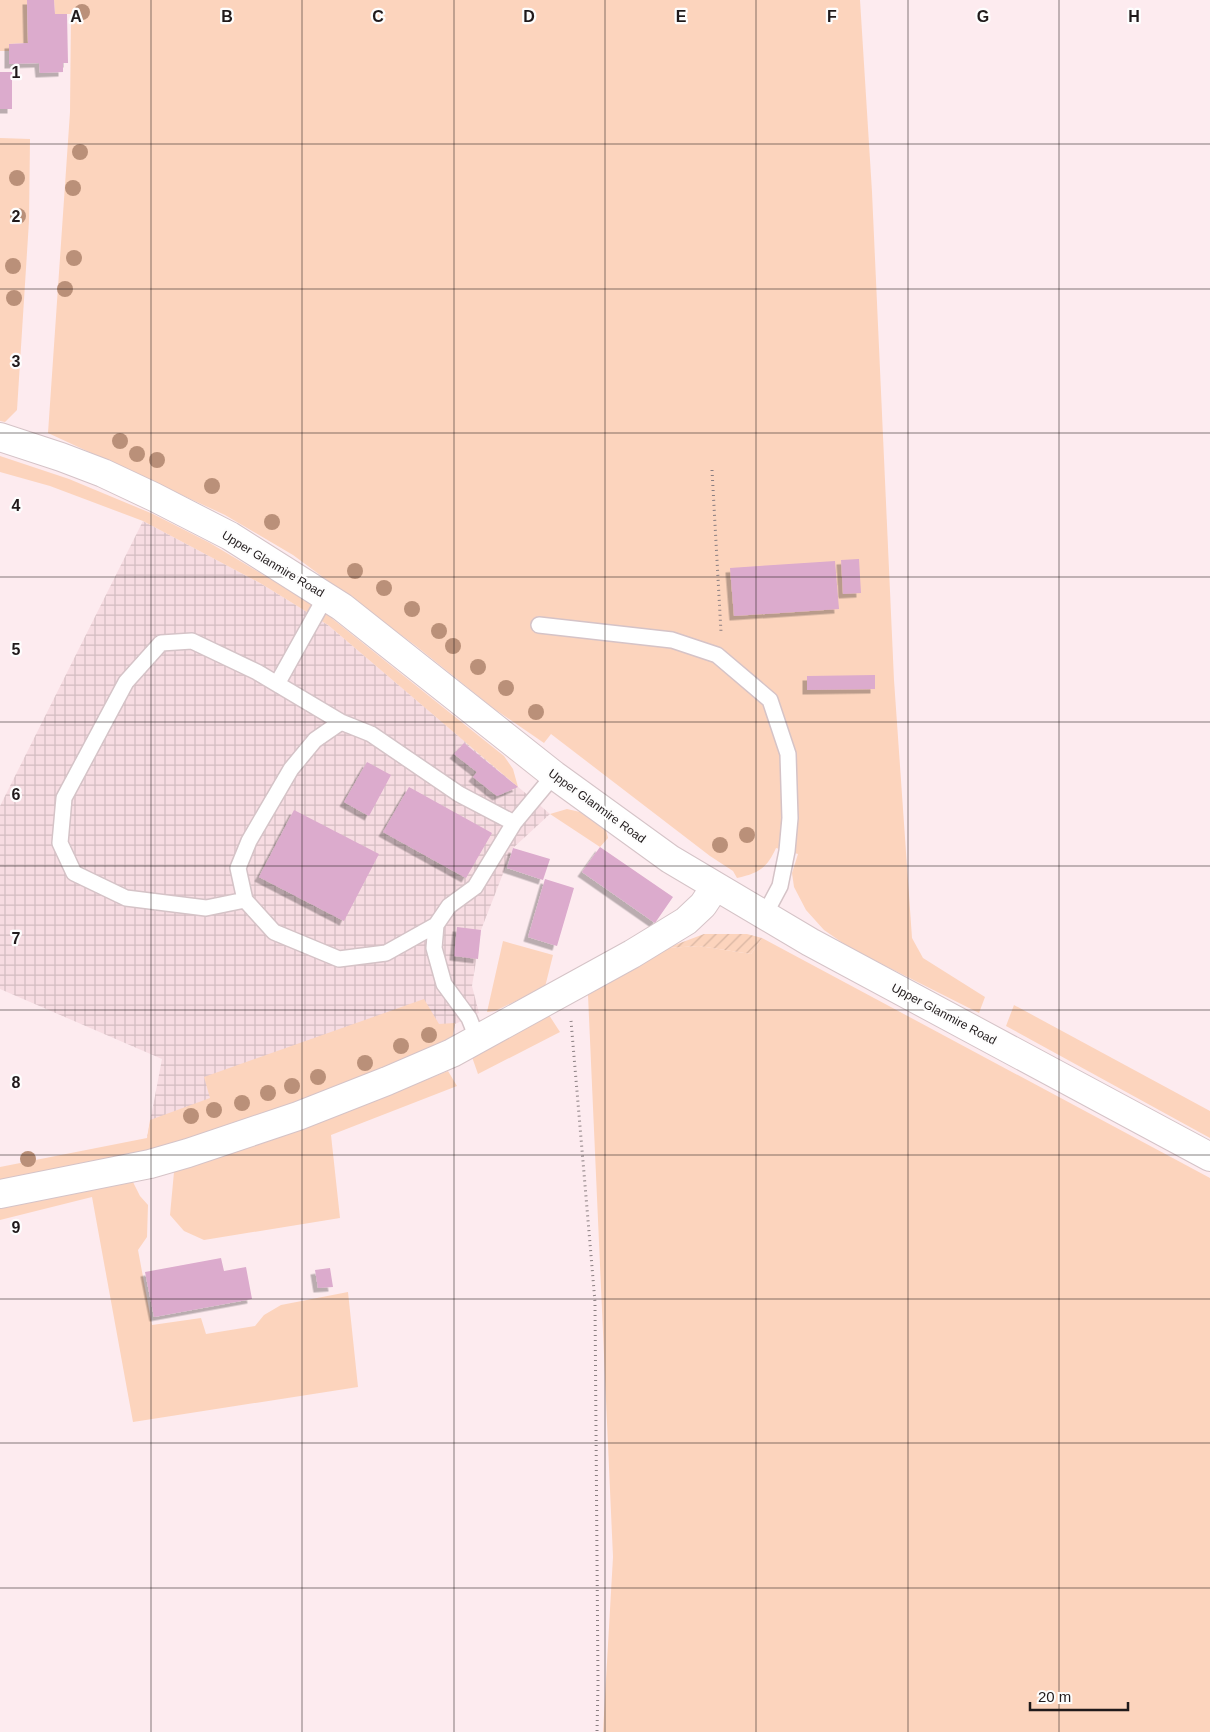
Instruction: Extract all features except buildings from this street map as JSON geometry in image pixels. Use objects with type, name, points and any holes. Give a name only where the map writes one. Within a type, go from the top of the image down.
[{"type":"main road","name":"Upper Glanmire Road","points":[[0,437],[61,456],[154,497],[230,536],[326,596],[554,775],[670,859],[764,916],[1210,1158]]},
{"type":"main road","points":[[0,1194],[150,1164],[188,1153],[298,1116],[387,1081],[452,1052],[575,986],[686,921],[702,905],[715,887]]},
{"type":"lane","points":[[277,684],[326,596]]},
{"type":"lane","points":[[539,626],[672,640],[718,654],[770,700],[788,754],[790,818],[787,851],[780,886],[764,916]]},
{"type":"lane","points":[[245,900],[206,908],[126,898],[74,873],[60,844],[64,798],[126,682],[162,643],[192,641],[277,684],[341,722],[372,734],[459,794],[514,823]]},
{"type":"lane","points":[[341,722],[315,740],[291,769],[249,841],[238,868],[245,900],[274,932],[339,960],[386,953],[436,925],[449,906],[475,887],[514,823],[554,775]]},
{"type":"lane","points":[[436,925],[434,948],[444,984],[469,1018],[477,1038]]},
{"type":"path","points":[[712,470],[721,633],[718,654]]},
{"type":"path","points":[[572,1026],[595,1302],[597,1732]]},
{"type":"shaded area","points":[[0,0],[27,0],[28,43],[9,44],[9,51],[0,51]]},
{"type":"shaded area","points":[[54,0],[860,0],[872,192],[894,680],[912,938],[923,958],[985,997],[979,1013],[850,948],[824,930],[806,910],[794,887],[792,873],[798,854],[776,848],[766,865],[761,869],[737,878],[733,871],[710,856],[551,734],[544,743],[493,708],[416,646],[293,555],[225,515],[48,433],[70,112],[71,14],[55,14]]},
{"type":"shaded area","points":[[0,138],[30,139],[29,221],[17,410],[5,422],[0,421]]},
{"type":"shaded area","points":[[0,456],[69,479],[153,514],[210,543],[319,608],[504,756],[513,769],[518,787],[328,625],[260,583],[143,521],[50,486],[0,472]]},
{"type":"shaded area","points":[[143,521],[260,583],[328,625],[550,814],[513,848],[481,930],[472,986],[479,1013],[455,1024],[452,1040],[147,1138],[162,1059],[0,989],[0,806]]},
{"type":"shaded area","points":[[567,809],[580,812],[606,830],[608,838],[600,847],[550,814]]},
{"type":"shaded area","points":[[704,934],[747,934],[762,938],[751,954],[699,946],[667,948]]},
{"type":"shaded area","points":[[762,938],[1210,1178],[1210,1732],[603,1732],[613,1557],[588,995],[667,948],[699,946],[751,954]]},
{"type":"shaded area","points":[[503,941],[553,955],[545,987],[495,1011],[487,1012]]},
{"type":"shaded area","points":[[424,999],[439,1024],[455,1023],[452,1040],[291,1108],[148,1152],[0,1184],[0,1167],[147,1138],[150,1120],[210,1098],[204,1077]]},
{"type":"shaded area","points":[[1014,1005],[1210,1111],[1210,1138],[1006,1026]]},
{"type":"shaded area","points":[[549,1015],[560,1032],[478,1074],[472,1057]]},
{"type":"shaded area","points":[[448,1071],[457,1086],[331,1135],[340,1218],[204,1240],[184,1231],[170,1215],[174,1172],[329,1119]]},
{"type":"shaded area","points":[[114,1179],[133,1182],[140,1196],[148,1205],[147,1237],[138,1250],[152,1325],[201,1318],[206,1334],[255,1326],[264,1315],[281,1305],[348,1292],[358,1387],[133,1422],[92,1197],[0,1220],[0,1204]]}]
